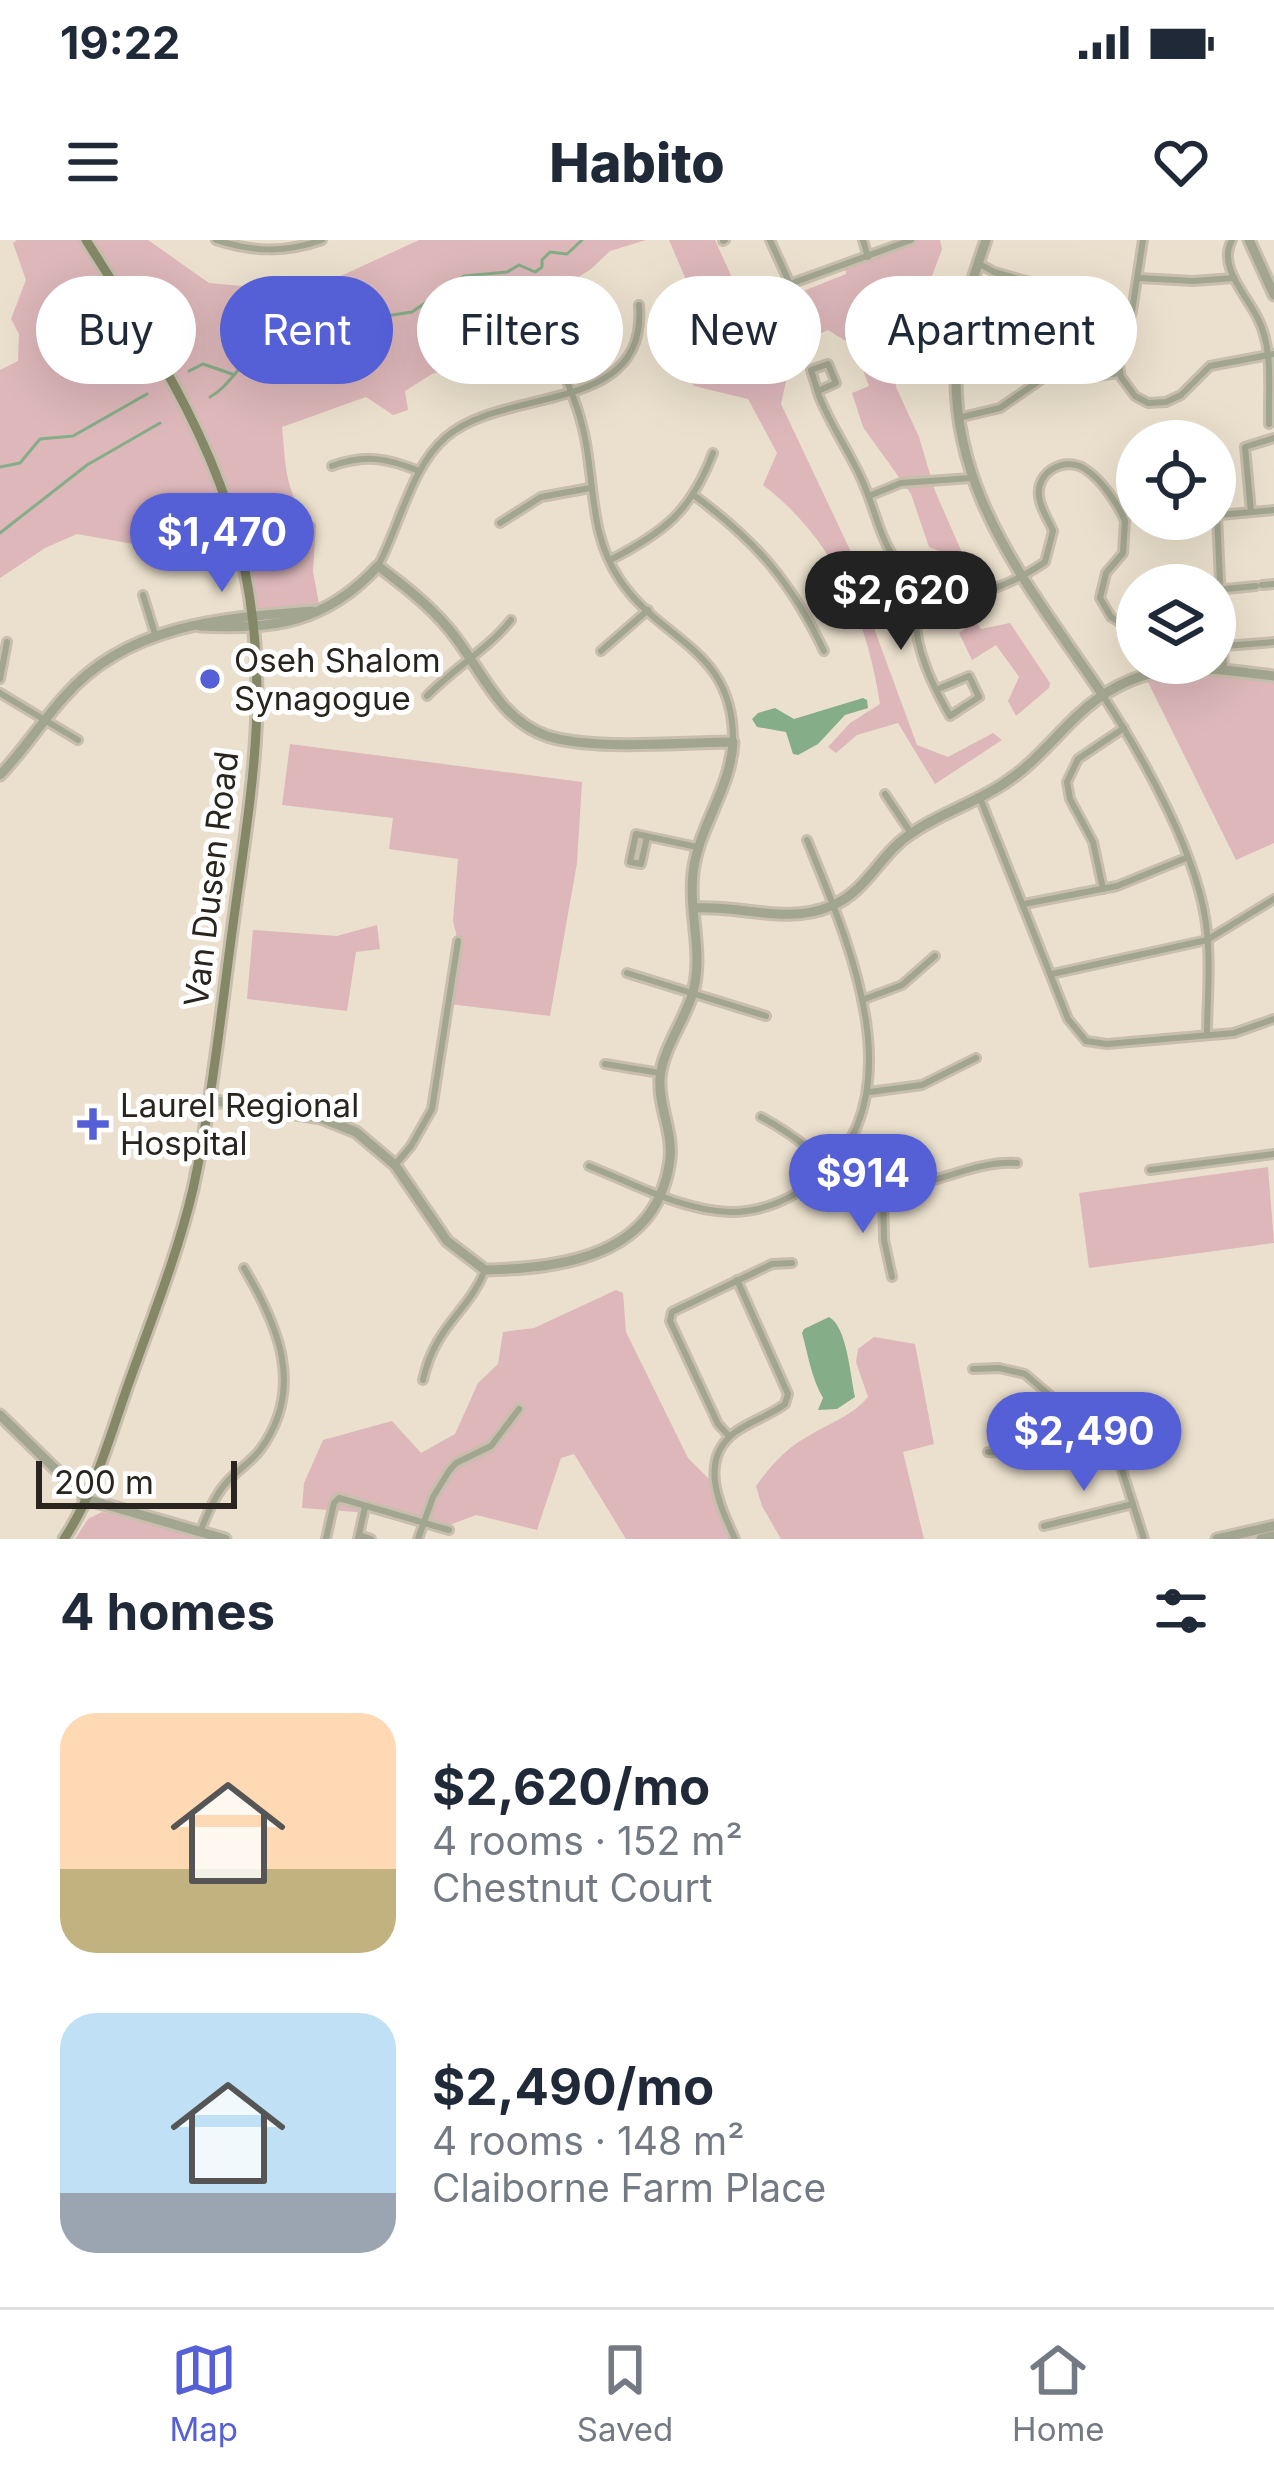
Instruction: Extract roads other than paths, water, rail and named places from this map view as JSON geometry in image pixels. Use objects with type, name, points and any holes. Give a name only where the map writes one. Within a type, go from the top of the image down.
[{"type":"main road","name":"Van Dusen Road","points":[[64,1539],[86,1499],[192,1191],[209,1100],[260,694],[254,620],[235,526],[185,400],[86,240]]},
{"type":"street","points":[[216,240],[277,250],[322,240]]},
{"type":"street","points":[[770,240],[787,282],[802,282],[911,240]]},
{"type":"street","points":[[863,240],[868,257]]},
{"type":"street","points":[[975,276],[986,240]]},
{"type":"street","points":[[1137,282],[1143,240]]},
{"type":"street","points":[[1232,240],[1227,254],[1234,278],[1259,320],[1271,355],[1269,424]]},
{"type":"street","points":[[1250,240],[1274,295]]},
{"type":"street","points":[[978,263],[1007,276]]},
{"type":"street","points":[[1138,278],[1234,278]]},
{"type":"street","points":[[0,775],[90,671],[130,644],[223,618],[254,620],[320,610],[350,594],[378,566],[400,525],[419,471],[444,439],[463,424],[611,376],[638,339],[639,304]]},
{"type":"street","points":[[1128,384],[1139,399],[1163,403],[1181,394],[1210,366],[1271,355]]},
{"type":"street","points":[[818,392],[836,380],[828,364],[811,370],[818,392],[893,557],[921,584],[939,591],[971,595],[992,591],[1045,562],[1052,547],[1052,526],[1039,501],[1041,480],[1057,467],[1084,468],[1125,521],[1124,549],[1106,573],[1099,593],[1116,620]]},
{"type":"street","points":[[209,1100],[332,1122],[371,1142],[395,1165],[447,1241],[485,1270],[523,1269],[595,1256],[643,1222],[660,1195],[670,1147],[660,1073],[693,993],[692,878],[697,847],[725,783],[733,742],[728,702],[712,670],[687,640],[648,610],[620,580],[595,529],[585,435],[569,384]]},
{"type":"street","points":[[957,384],[958,418],[971,478],[992,524],[1124,728],[1159,793],[1186,858],[1208,940],[1207,1035]]},
{"type":"street","points":[[958,418],[1007,405],[1035,384]]},
{"type":"street","points":[[1251,512],[1245,446],[1274,438]]},
{"type":"street","points":[[610,560],[657,532],[695,496],[713,452]]},
{"type":"street","points":[[332,466],[366,457],[391,459],[419,471]]},
{"type":"street","points":[[869,497],[901,483],[971,478]]},
{"type":"street","points":[[500,524],[542,497],[590,488]]},
{"type":"street","points":[[695,496],[777,570],[801,603],[824,651]]},
{"type":"street","points":[[1236,513],[1274,510]]},
{"type":"street","points":[[378,566],[449,628],[499,701],[544,735],[576,742],[733,742]]},
{"type":"street","points":[[921,584],[913,624],[938,689],[950,716],[980,694],[966,676],[938,689]]},
{"type":"street","points":[[1236,588],[1274,584]]},
{"type":"street","points":[[143,595],[155,634]]},
{"type":"street","points":[[601,651],[648,610]]},
{"type":"street","points":[[427,696],[512,620]]},
{"type":"street","points":[[0,679],[8,642]]},
{"type":"street","points":[[1236,645],[1274,642]]},
{"type":"street","points":[[1236,671],[1274,676]]},
{"type":"street","points":[[695,908],[729,906],[774,915],[808,914],[834,905],[855,893],[911,833],[980,798],[1028,765],[1102,694],[1122,684]]},
{"type":"street","points":[[0,693],[78,740]]},
{"type":"street","points":[[1103,889],[1093,842],[1070,799],[1067,782],[1078,759],[1124,728]]},
{"type":"street","points":[[885,794],[911,833]]},
{"type":"street","points":[[980,798],[1070,1024],[1089,1042],[1247,1031],[1274,1019]]},
{"type":"street","points":[[647,837],[641,864],[630,862],[635,834],[697,847]]},
{"type":"street","points":[[590,1166],[693,1207],[730,1212],[785,1200],[830,1168],[857,1127],[870,1092],[862,1000],[851,952],[807,840]]},
{"type":"street","points":[[1024,904],[1123,885],[1186,858]]},
{"type":"street","points":[[1052,974],[1208,940],[1274,899]]},
{"type":"street","points":[[395,1165],[432,1109],[458,941]]},
{"type":"street","points":[[862,1000],[902,986],[934,956]]},
{"type":"street","points":[[628,973],[766,1016]]},
{"type":"street","points":[[870,1092],[922,1084],[976,1058]]},
{"type":"street","points":[[605,1064],[660,1073]]},
{"type":"street","points":[[761,1117],[788,1132],[844,1179],[883,1190],[926,1183],[976,1166],[1017,1163]]},
{"type":"street","points":[[1150,1170],[1274,1154]]},
{"type":"street","points":[[883,1190],[884,1240],[892,1277]]},
{"type":"street","points":[[729,1436],[718,1424],[670,1321],[672,1312],[781,1262],[792,1263]]},
{"type":"street","points":[[200,1532],[224,1484],[257,1454],[272,1431],[286,1384],[285,1356],[244,1268]]},
{"type":"street","points":[[423,1380],[436,1340],[485,1270]]},
{"type":"street","points":[[735,1539],[713,1483],[716,1460],[729,1436],[785,1405],[788,1394],[737,1280]]},
{"type":"street","points":[[973,1369],[1025,1374],[1070,1410],[1115,1455],[1144,1539]]},
{"type":"street","points":[[418,1539],[449,1471],[491,1446],[519,1409]]},
{"type":"street","points":[[988,1452],[1024,1447],[1070,1410]]},
{"type":"street","points":[[0,1415],[86,1499],[225,1539]]},
{"type":"street","points":[[326,1539],[339,1498],[448,1530]]},
{"type":"street","points":[[1044,1526],[1133,1504]]},
{"type":"street","points":[[366,1506],[358,1537],[371,1539]]},
{"type":"street","points":[[1217,1539],[1274,1526]]},
{"type":"street","points":[[1262,1539],[1274,1536]]},
{"type":"waterway","points":[[210,397],[250,357],[277,341],[353,326],[374,312],[386,316],[412,312],[464,276],[507,272],[519,265],[535,272],[550,252],[567,254],[582,240]]},
{"type":"waterway","points":[[196,368],[203,364],[220,370]]},
{"type":"waterway","points":[[0,467],[20,463],[40,439],[73,436],[147,394]]},
{"type":"waterway","points":[[0,533],[87,465],[160,423]]},
{"type":"place","name":"Oseh Shalom Synagogue","points":[[210,679]]},
{"type":"place","name":"Laurel Regional Hospital","points":[[93,1124]]}]
